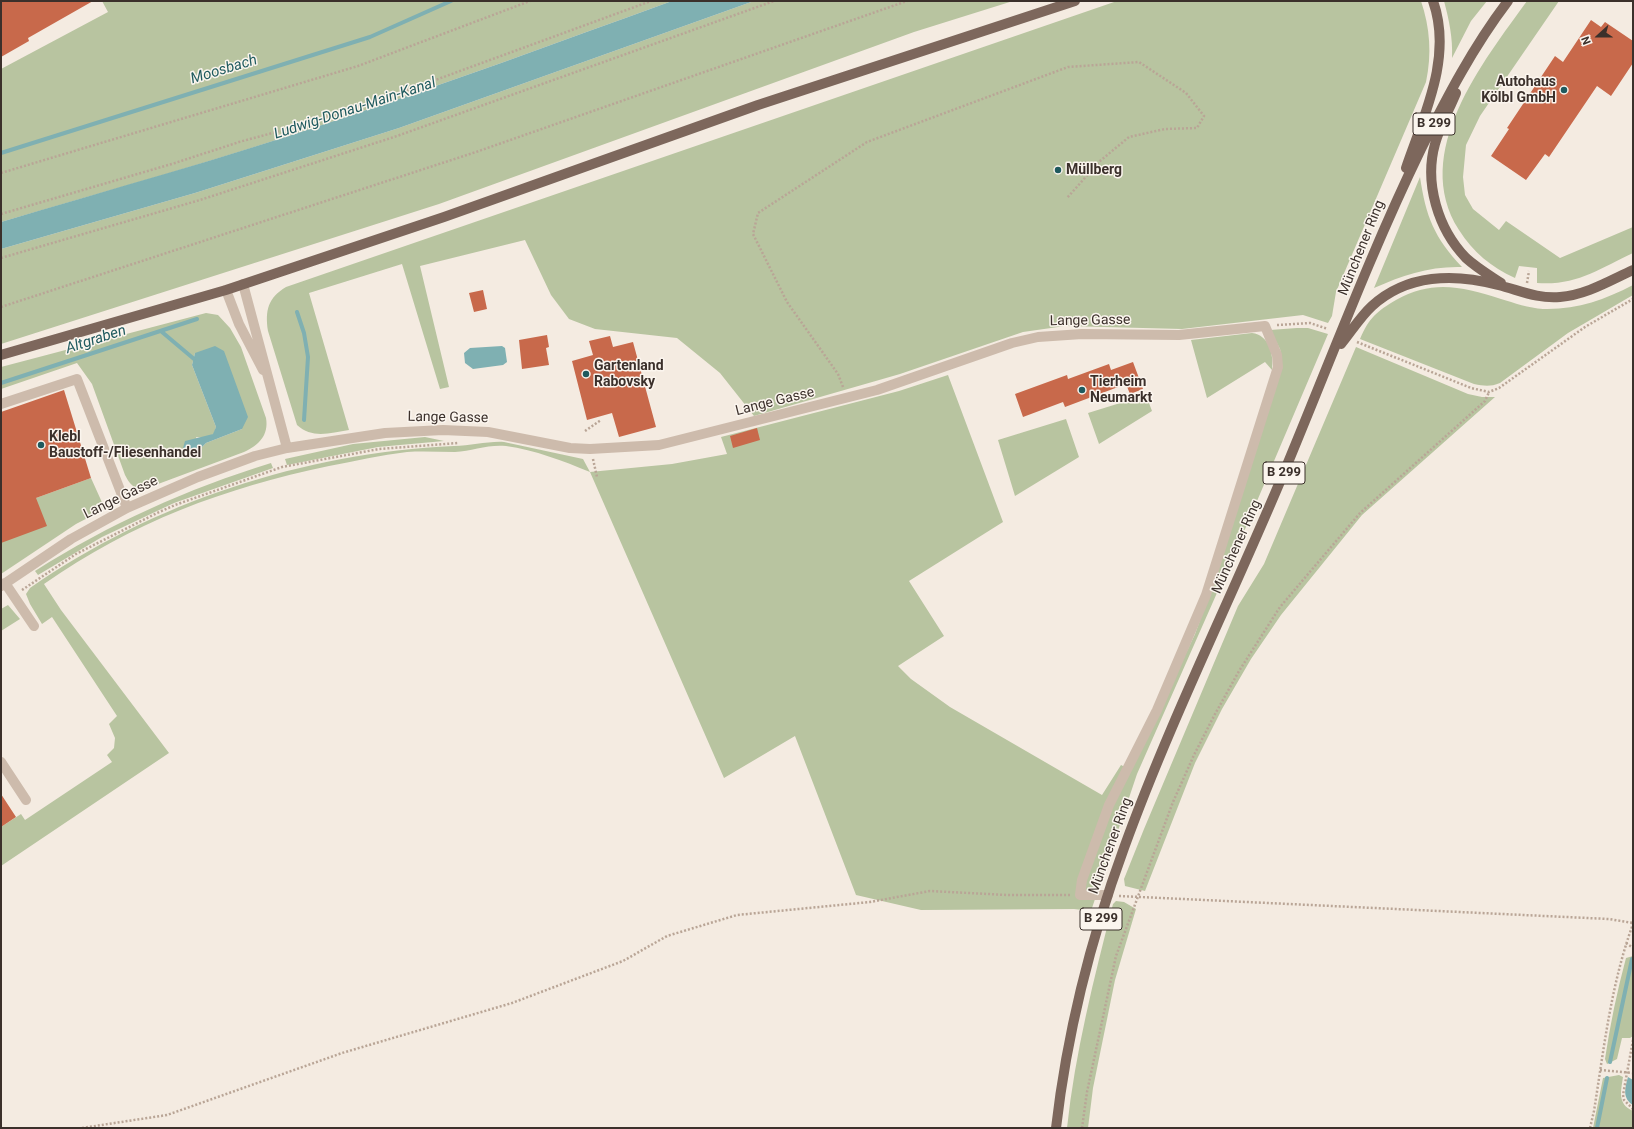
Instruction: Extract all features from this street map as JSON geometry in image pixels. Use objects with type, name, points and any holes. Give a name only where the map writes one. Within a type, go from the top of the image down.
[{"type":"main road","points":[[1,355],[226,290],[444,217],[758,105],[1075,1]]},
{"type":"main road","points":[[1394,206],[1430,96],[1439,62],[1439,24],[1433,1]]},
{"type":"main road","name":"Münchener Ring","points":[[1056,1128],[1068,1053],[1082,982],[1123,850],[1142,802],[1267,513],[1394,206],[1451,88],[1478,44],[1508,1]]},
{"type":"main road","points":[[1478,44],[1436,139],[1432,166],[1432,190],[1442,222],[1457,246],[1476,265],[1507,287]]},
{"type":"main road","points":[[1334,353],[1371,307],[1386,296],[1410,284],[1430,278],[1452,277],[1507,287],[1532,295],[1558,297],[1572,295],[1598,286],[1633,270]]},
{"type":"street","points":[[243,284],[287,448]]},
{"type":"street","points":[[226,290],[246,339],[270,382]]},
{"type":"street","points":[[1108,895],[1080,895],[1082,880],[1109,805],[1157,710],[1206,595],[1278,367],[1277,355],[1265,326]]},
{"type":"street","name":"Lange Gasse","points":[[3,584],[71,539],[127,508],[205,475],[255,456],[287,448],[385,433],[444,430],[488,432],[570,448],[590,449],[659,445],[847,398],[909,380],[1012,343],[1038,337],[1082,334],[1186,335],[1265,326]]},
{"type":"street","points":[[1,404],[77,379],[127,508]]},
{"type":"street","points":[[3,584],[34,626]]},
{"type":"street","points":[[1,762],[26,800]]},
{"type":"path","points":[[1,173],[358,66],[530,1]]},
{"type":"path","points":[[1,214],[175,163],[239,142],[302,125],[419,86],[651,1]]},
{"type":"path","points":[[1,258],[200,200],[397,136],[774,1]]},
{"type":"path","points":[[1,307],[476,152],[907,1]]},
{"type":"path","points":[[847,398],[838,374],[787,302],[753,234],[758,213],[867,142],[1068,67],[1140,62],[1186,93],[1204,116],[1197,128],[1165,129],[1130,137],[1100,161],[1067,198]]},
{"type":"path","points":[[1357,342],[1471,388],[1489,392],[1504,384],[1585,327],[1633,299]]},
{"type":"path","points":[[1265,326],[1310,323],[1328,329]]},
{"type":"path","points":[[1082,1128],[1087,1092],[1114,963],[1125,927],[1173,802],[1194,755],[1239,671],[1280,607],[1360,513],[1486,401],[1489,392]]},
{"type":"path","points":[[585,431],[601,420]]},
{"type":"path","points":[[39,579],[93,545],[163,510],[282,468],[378,449],[464,442]]},
{"type":"path","points":[[590,449],[598,477]]},
{"type":"path","points":[[82,1128],[167,1115],[342,1053],[512,1003],[623,961],[667,936],[737,915],[870,902],[930,891],[1080,895]]},
{"type":"path","points":[[1108,895],[1609,919],[1633,923],[1626,943],[1610,1003],[1590,1128]]},
{"type":"path","points":[[1626,943],[1633,948]]},
{"type":"path","points":[[1633,1040],[1623,1088],[1624,1100],[1633,1109]]},
{"type":"path","points":[[1600,1070],[1633,1074]]},
{"type":"green space","points":[[102,1],[672,1],[459,78],[290,136],[1,222],[1,69],[108,12]]},
{"type":"green space","points":[[754,1],[1013,1],[914,32],[439,204],[1,344],[1,249],[195,193],[399,128]]},
{"type":"green space","points":[[1117,1],[1421,1],[1429,41],[1429,61],[1426,82],[1336,292],[1332,316],[1328,323],[1303,315],[1182,329],[1065,326],[1023,332],[900,374],[754,416],[720,373],[677,338],[595,329],[569,319],[551,295],[525,240],[420,266],[449,387],[440,389],[402,264],[309,293],[349,430],[315,434],[297,425],[267,324],[269,305],[275,296],[286,287]]},
{"type":"green space","points":[[1444,1],[1487,1],[1471,21],[1452,58],[1452,43],[1448,15]]},
{"type":"green space","points":[[1527,1],[1559,1],[1480,116],[1466,145],[1463,177],[1465,195],[1473,209],[1499,230],[1506,221],[1560,258],[1633,227],[1633,253],[1587,275],[1564,282],[1537,283],[1537,268],[1519,266],[1515,278],[1490,264],[1464,238],[1446,201],[1443,170],[1447,140],[1458,110],[1473,80]]},
{"type":"green space","points":[[1420,177],[1425,204],[1433,226],[1444,246],[1462,267],[1439,268],[1417,272],[1374,288]]},
{"type":"green space","points":[[1633,285],[1633,295],[1568,333],[1500,383],[1490,386],[1474,384],[1360,339],[1370,320],[1384,308],[1410,293],[1423,289],[1448,287],[1474,291],[1516,304],[1543,309],[1555,309],[1590,303]]},
{"type":"green space","points":[[206,313],[218,315],[230,328],[241,347],[266,418],[266,430],[262,439],[258,443],[244,452],[142,490],[132,485],[125,475],[92,384],[77,363],[1,389],[1,367]],"holes":[[[195,353],[242,429],[206,443],[200,449],[196,437],[204,438],[214,434],[216,427],[192,365]]]},
{"type":"green space","points":[[1308,328],[1328,334],[1243,534],[1137,774],[1091,911],[1074,909],[921,910],[856,895],[795,736],[724,778],[590,472],[672,464],[727,454],[721,437],[899,391],[948,375],[1003,522],[909,581],[944,636],[898,666],[911,679],[950,707],[1102,795],[1121,765],[1131,770],[1195,634],[1217,574],[1282,360],[1280,349],[1270,330]]},
{"type":"green space","points":[[1252,333],[1263,337],[1269,346],[1272,358],[1272,370],[1265,362],[1207,398],[1191,340]]},
{"type":"green space","points":[[1356,347],[1468,394],[1482,397],[1495,397],[1362,515],[1281,615],[1251,659],[1222,709],[1195,763],[1145,891],[1125,886],[1124,879],[1144,829],[1238,606],[1264,564]]},
{"type":"green space","points":[[1146,395],[1152,411],[1099,444],[1088,413]]},
{"type":"green space","points":[[1066,419],[1079,457],[1015,496],[998,440]]},
{"type":"green space","points":[[425,437],[444,441],[378,447],[287,465],[285,459],[353,444]]},
{"type":"green space","points":[[504,442],[583,459],[590,472],[538,453],[506,446],[487,447],[455,452],[407,452],[329,466],[253,485],[180,510],[111,542],[44,584],[61,610],[169,753],[1,866],[1,827],[21,814],[25,820],[112,762],[107,755],[114,748],[115,738],[109,724],[117,716],[52,617],[42,624],[26,594],[30,588],[78,557],[127,531],[179,507],[232,487],[286,471],[341,459],[398,451]]},
{"type":"green space","points":[[271,463],[273,468],[174,503],[102,537],[38,575],[35,571],[91,538],[149,509],[209,484]]},
{"type":"green space","points":[[91,478],[105,509],[76,524],[1,574],[1,543],[36,498]]},
{"type":"green space","points":[[8,605],[20,619],[1,631],[1,609]]},
{"type":"green space","points":[[1116,901],[1124,902],[1136,909],[1115,980],[1093,1088],[1088,1128],[1067,1128],[1070,1100],[1086,1016],[1113,904]]},
{"type":"green space","points":[[1633,956],[1633,1036],[1630,1038],[1622,1038],[1617,1059],[1607,1064],[1605,1059],[1607,1046],[1626,958]]},
{"type":"green space","points":[[1619,1075],[1623,1077],[1621,1092],[1622,1101],[1624,1105],[1633,1111],[1633,1128],[1593,1128],[1603,1078]]},
{"type":"water","points":[[672,1],[754,1],[399,128],[195,193],[1,249],[1,222],[290,136],[459,78]]},
{"type":"water","points":[[215,346],[224,351],[248,417],[242,429],[206,443],[200,449],[189,453],[183,448],[185,441],[213,434],[216,427],[192,365],[195,353]]},
{"type":"water","points":[[502,346],[505,348],[507,362],[503,365],[473,369],[465,363],[464,353],[470,348]]},
{"type":"water","points":[[1628,1077],[1633,1080],[1633,1105],[1627,1099],[1625,1092]]},
{"type":"building","points":[[1,1],[93,1],[28,38],[29,41],[1,57]]},
{"type":"building","name":"Autohaus Kölbl GmbH","points":[[1591,20],[1601,27],[1605,22],[1633,41],[1633,63],[1611,96],[1597,86],[1549,157],[1545,154],[1526,180],[1491,156],[1509,129],[1507,128],[1555,56],[1563,62]]},
{"type":"building","points":[[483,290],[487,309],[474,312],[469,293]]},
{"type":"building","points":[[547,335],[549,347],[546,348],[549,365],[522,369],[519,340]]},
{"type":"building","points":[[610,336],[613,347],[633,342],[656,427],[619,437],[612,413],[587,420],[572,361],[593,355],[589,341]]},
{"type":"building","name":"Tierheim Neumarkt","points":[[1133,362],[1143,389],[1130,394],[1126,384],[1065,407],[1063,402],[1023,417],[1015,394],[1067,375],[1068,379],[1109,364],[1111,370]]},
{"type":"building","name":"Klebl Baustoff-/Fliesenhandel","points":[[64,390],[91,478],[36,498],[47,526],[1,543],[1,412]]},
{"type":"building","points":[[757,428],[760,440],[733,448],[730,436]]},
{"type":"building","points":[[1,794],[16,817],[1,827]]},
{"type":"waterway","name":"Moosbach","points":[[1,153],[370,37],[451,1]]},
{"type":"waterway","points":[[297,312],[304,333],[308,357],[304,420]]},
{"type":"waterway","name":"Altgraben","points":[[1,383],[197,319]]},
{"type":"waterway","points":[[162,332],[194,359]]},
{"type":"waterway","points":[[1610,1062],[1632,959]]},
{"type":"waterway","points":[[1597,1128],[1607,1078]]},
{"type":"place","name":"Autohaus Kölbl GmbH","points":[[1564,90]]},
{"type":"place","name":"Müllberg","points":[[1058,170]]},
{"type":"place","name":"Gartenland Rabovsky","points":[[586,374]]},
{"type":"place","name":"Tierheim Neumarkt","points":[[1082,390]]},
{"type":"place","name":"Klebl Baustoff-/Fliesenhandel","points":[[41,445]]},
{"type":"water label","name":"Ludwig-Donau-Main-Kanal","points":[[355,109]]}]
